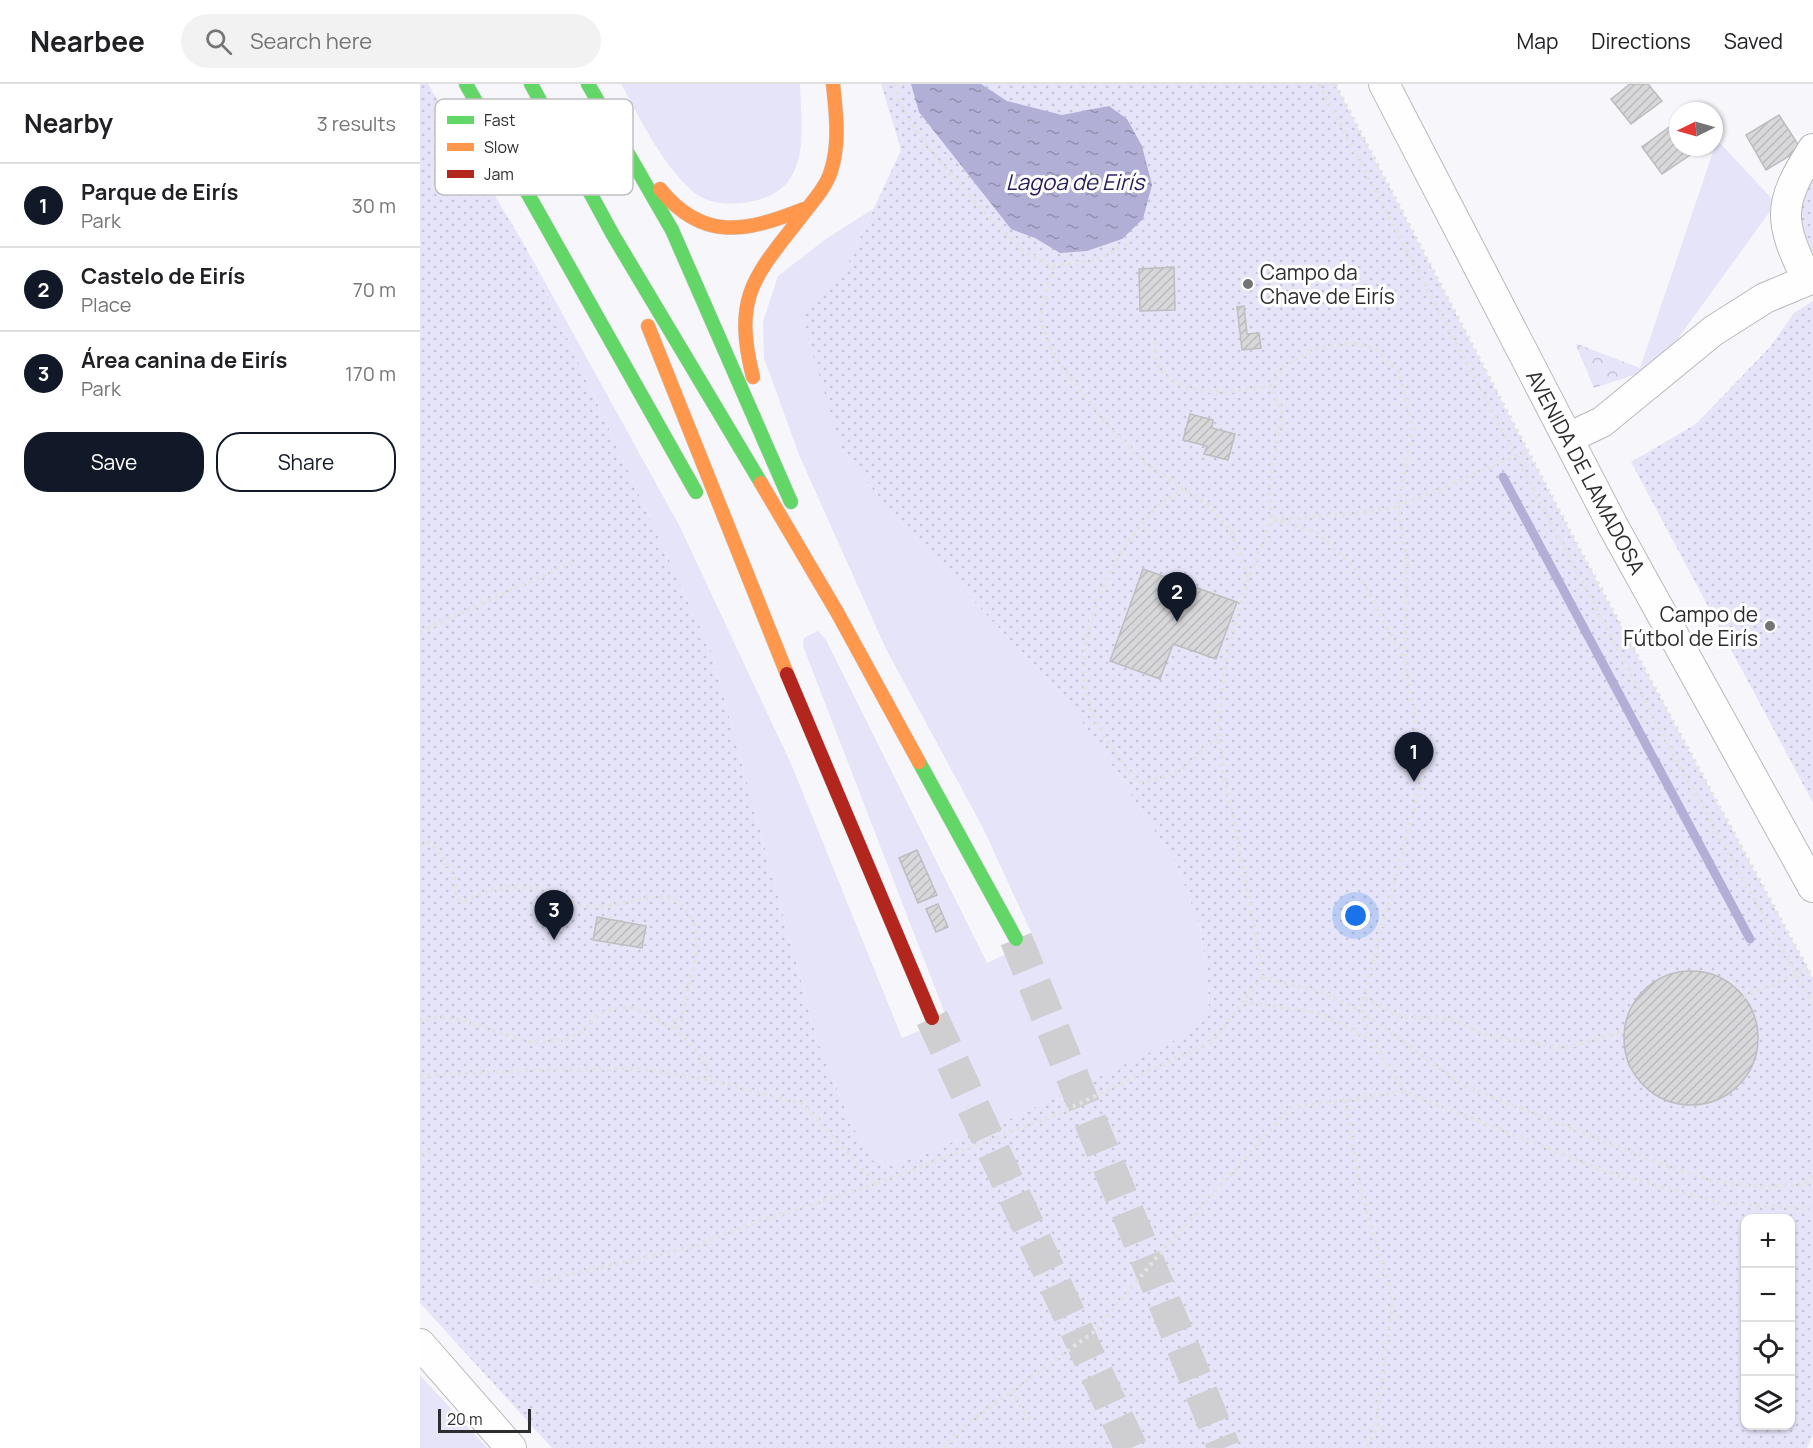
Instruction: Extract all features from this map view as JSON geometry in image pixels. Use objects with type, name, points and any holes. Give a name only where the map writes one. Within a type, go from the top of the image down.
[{"type":"main road","points":[[466,84],[474,99]]},
{"type":"main road","points":[[531,84],[539,99]]},
{"type":"main road","points":[[588,84],[597,99]]},
{"type":"main road","points":[[594,84],[607,99]]},
{"type":"main road","points":[[792,502],[743,347],[745,310],[751,283],[762,264],[821,192],[831,170],[837,127],[833,84]]},
{"type":"main road","points":[[633,143],[664,195],[680,212],[713,227],[738,229],[759,227],[808,207]]},
{"type":"main road","points":[[633,162],[672,230],[792,502],[837,612]]},
{"type":"main road","points":[[528,195],[758,604]]},
{"type":"main road","points":[[591,195],[837,612],[1016,939]]},
{"type":"main road","points":[[612,234],[758,604],[932,1018]]},
{"type":"street","name":"AVENIDA DE LAMADOSA","points":[[1384,84],[1613,526],[1813,887]]},
{"type":"street","points":[[1568,438],[1602,422],[1713,331],[1765,298],[1810,279],[1788,239],[1785,205],[1801,167],[1813,149]]},
{"type":"street","points":[[420,1344],[511,1448]]},
{"type":"path","points":[[895,84],[899,102],[922,140],[983,212],[1023,250],[1053,266],[1097,260],[1131,242]]},
{"type":"path","points":[[1319,84],[1677,760],[1813,1004]]},
{"type":"path","points":[[1335,84],[1653,685],[1813,979]]},
{"type":"path","points":[[1053,266],[1040,321],[1055,357],[1123,441],[1145,464],[1208,505],[1231,531],[1248,578]]},
{"type":"path","points":[[1155,342],[1158,365],[1179,385],[1220,392],[1271,387]]},
{"type":"path","points":[[1271,387],[1282,367],[1318,348],[1354,343],[1376,349],[1399,372],[1413,429],[1398,507],[1407,562],[1405,660],[1424,773],[1360,1010],[1372,1041],[1405,1092]]},
{"type":"path","points":[[535,1282],[693,1247],[753,1223],[876,1184],[1057,1114],[1213,1041],[1262,977],[1220,740],[1224,661],[1248,578],[1272,520],[1269,489],[1282,411],[1271,387]]},
{"type":"path","points":[[1272,520],[1350,514],[1398,507],[1529,450]]},
{"type":"path","points":[[1185,489],[1159,504],[1133,534],[1107,578],[1090,626],[1085,654],[1088,701],[1108,742],[1138,782],[1157,781],[1186,766],[1210,742],[1220,740]]},
{"type":"path","points":[[1272,520],[1316,532],[1354,568],[1405,660]]},
{"type":"path","points":[[420,632],[577,560]]},
{"type":"path","points":[[420,844],[427,842],[437,849],[452,872],[459,901],[464,902],[493,888],[521,885],[548,892],[573,904],[596,907],[648,897],[677,902],[688,912],[698,934],[697,960],[682,1021],[676,1029]]},
{"type":"path","points":[[1744,998],[1808,969]]},
{"type":"path","points":[[1262,977],[1322,992],[1360,1010],[1464,1086],[1586,1135],[1713,1181],[1763,1187],[1813,1184]]},
{"type":"path","points":[[1365,998],[1401,1017],[1451,1019],[1489,1036],[1563,1048],[1622,1032]]},
{"type":"path","points":[[1243,1002],[1287,1006],[1320,1013],[1372,1041]]},
{"type":"path","points":[[420,1021],[442,1013],[532,1042],[557,1040],[580,1034],[592,1019],[607,1010],[628,1008],[650,1014],[676,1029],[699,1054],[713,1081]]},
{"type":"path","points":[[673,1019],[676,1029]]},
{"type":"path","points":[[420,1077],[528,1070],[642,1070],[713,1081],[803,1104],[876,1184]]},
{"type":"path","points":[[944,1448],[963,1427],[1095,1331],[1157,1257],[1292,1107],[1405,1092],[1616,1174],[1725,1204],[1813,1208]]},
{"type":"path","points":[[1346,1100],[1359,1184],[1393,1300],[1376,1431],[1367,1448]]},
{"type":"path","points":[[420,1154],[432,1151]]},
{"type":"path","points":[[1806,1185],[1813,1175]]},
{"type":"path","points":[[1011,1392],[1030,1420]]},
{"type":"green space","points":[[420,84],[428,84],[437,99],[435,99],[435,195],[494,195],[525,246],[712,654],[817,1040],[851,1124],[873,1161],[901,1163],[1015,1117],[1186,1035],[1209,1015],[1208,979],[1200,927],[1178,867],[1103,751],[1067,701],[890,511],[842,450],[804,326],[805,308],[846,268],[901,150],[881,84],[1335,84],[1576,543],[1813,979],[1813,1435],[1807,1448],[552,1448],[420,1303]]},
{"type":"green space","points":[[621,84],[800,84],[802,125],[798,162],[791,177],[780,189],[763,198],[728,204],[703,198],[692,191],[670,167],[644,127],[633,106],[633,99],[629,99]]},
{"type":"green space","points":[[1723,146],[1776,203],[1674,344],[1643,372],[1640,368],[1712,156],[1723,156]]},
{"type":"green space","points":[[1813,174],[1813,271],[1802,234],[1799,209],[1805,185]]},
{"type":"green space","points":[[873,209],[846,268],[842,450],[890,511],[1067,701],[1103,751],[1178,867],[1200,927],[1208,979],[1209,1015],[1186,1035],[1015,1117],[901,1163],[873,1161],[851,1124],[817,1040],[712,654],[525,246],[680,527],[792,766],[902,1038],[947,1019],[803,646],[804,638],[818,631],[826,640],[987,963],[1035,941],[983,828],[886,649],[800,457],[764,358],[763,322],[778,276],[826,239]]},
{"type":"green space","name":"Campo de Fútbol de Eirís","points":[[1813,301],[1813,803],[1631,462],[1696,424],[1770,347],[1794,313]]},
{"type":"green space","points":[[1575,343],[1640,368],[1643,372],[1594,388]]},
{"type":"green space","points":[[420,1375],[487,1448],[420,1448]]},
{"type":"water","name":"Lagoa de Eirís","points":[[911,84],[981,84],[1007,101],[1062,115],[1109,106],[1127,119],[1142,146],[1152,185],[1143,219],[1122,239],[1087,251],[1060,253],[1035,238],[1011,229],[919,112]]},
{"type":"building","points":[[1630,84],[1648,84],[1662,101],[1631,124],[1611,99]]},
{"type":"building","points":[[1779,115],[1801,149],[1766,170],[1746,135]]},
{"type":"building","points":[[1669,127],[1669,156],[1689,156],[1662,174],[1642,147]]},
{"type":"building","points":[[1174,267],[1175,310],[1140,311],[1139,269]]},
{"type":"building","points":[[1244,306],[1247,334],[1259,333],[1261,348],[1242,350],[1237,307]]},
{"type":"building","points":[[1190,414],[1213,420],[1212,428],[1235,434],[1228,460],[1204,454],[1207,446],[1183,440]]},
{"type":"building","points":[[1143,569],[1237,602],[1216,659],[1173,644],[1160,679],[1110,661]]},
{"type":"building","points":[[917,850],[937,895],[918,903],[899,858]]},
{"type":"building","points":[[938,904],[948,927],[936,932],[926,909]]},
{"type":"building","points":[[597,917],[646,926],[642,948],[593,940]]},
{"type":"building","points":[[1691,971],[1717,976],[1739,990],[1753,1012],[1758,1038],[1753,1064],[1739,1086],[1717,1100],[1691,1105],[1665,1100],[1643,1086],[1629,1064],[1624,1038],[1629,1012],[1643,990],[1665,976]]},
{"type":"waterway","points":[[1503,477],[1750,939]]},
{"type":"tunnel","points":[[1016,939],[1224,1448]]},
{"type":"tunnel","points":[[932,1018],[1131,1448]]},
{"type":"traffic: fast","points":[[466,84],[474,99]]},
{"type":"traffic: fast","points":[[531,84],[539,99]]},
{"type":"traffic: fast","points":[[588,84],[597,99]]},
{"type":"traffic: fast","points":[[633,162],[672,230],[791,502]]},
{"type":"traffic: fast","points":[[529,195],[696,492]]},
{"type":"traffic: fast","points":[[591,195],[761,483]]},
{"type":"traffic: fast","points":[[919,762],[1016,939]]},
{"type":"traffic: slow","points":[[753,377],[747,349],[745,325],[747,305],[761,270],[829,177],[836,150],[833,84]]},
{"type":"traffic: slow","points":[[660,189],[676,206],[692,218],[709,225],[726,228],[763,223],[804,209]]},
{"type":"traffic: slow","points":[[648,326],[787,674]]},
{"type":"traffic: slow","points":[[761,483],[837,612],[919,762]]},
{"type":"traffic: jam","points":[[787,674],[932,1018]]},
{"type":"place","name":"Campo da Chave de Eirís","points":[[1248,284]]},
{"type":"place","name":"Castelo de Eirís","points":[[1177,622]]},
{"type":"place","name":"Campo de Fútbol de Eirís","points":[[1770,626]]},
{"type":"place","name":"Parque de Eirís","points":[[1414,782]]},
{"type":"place","name":"Área canina de Eirís","points":[[554,940]]}]
